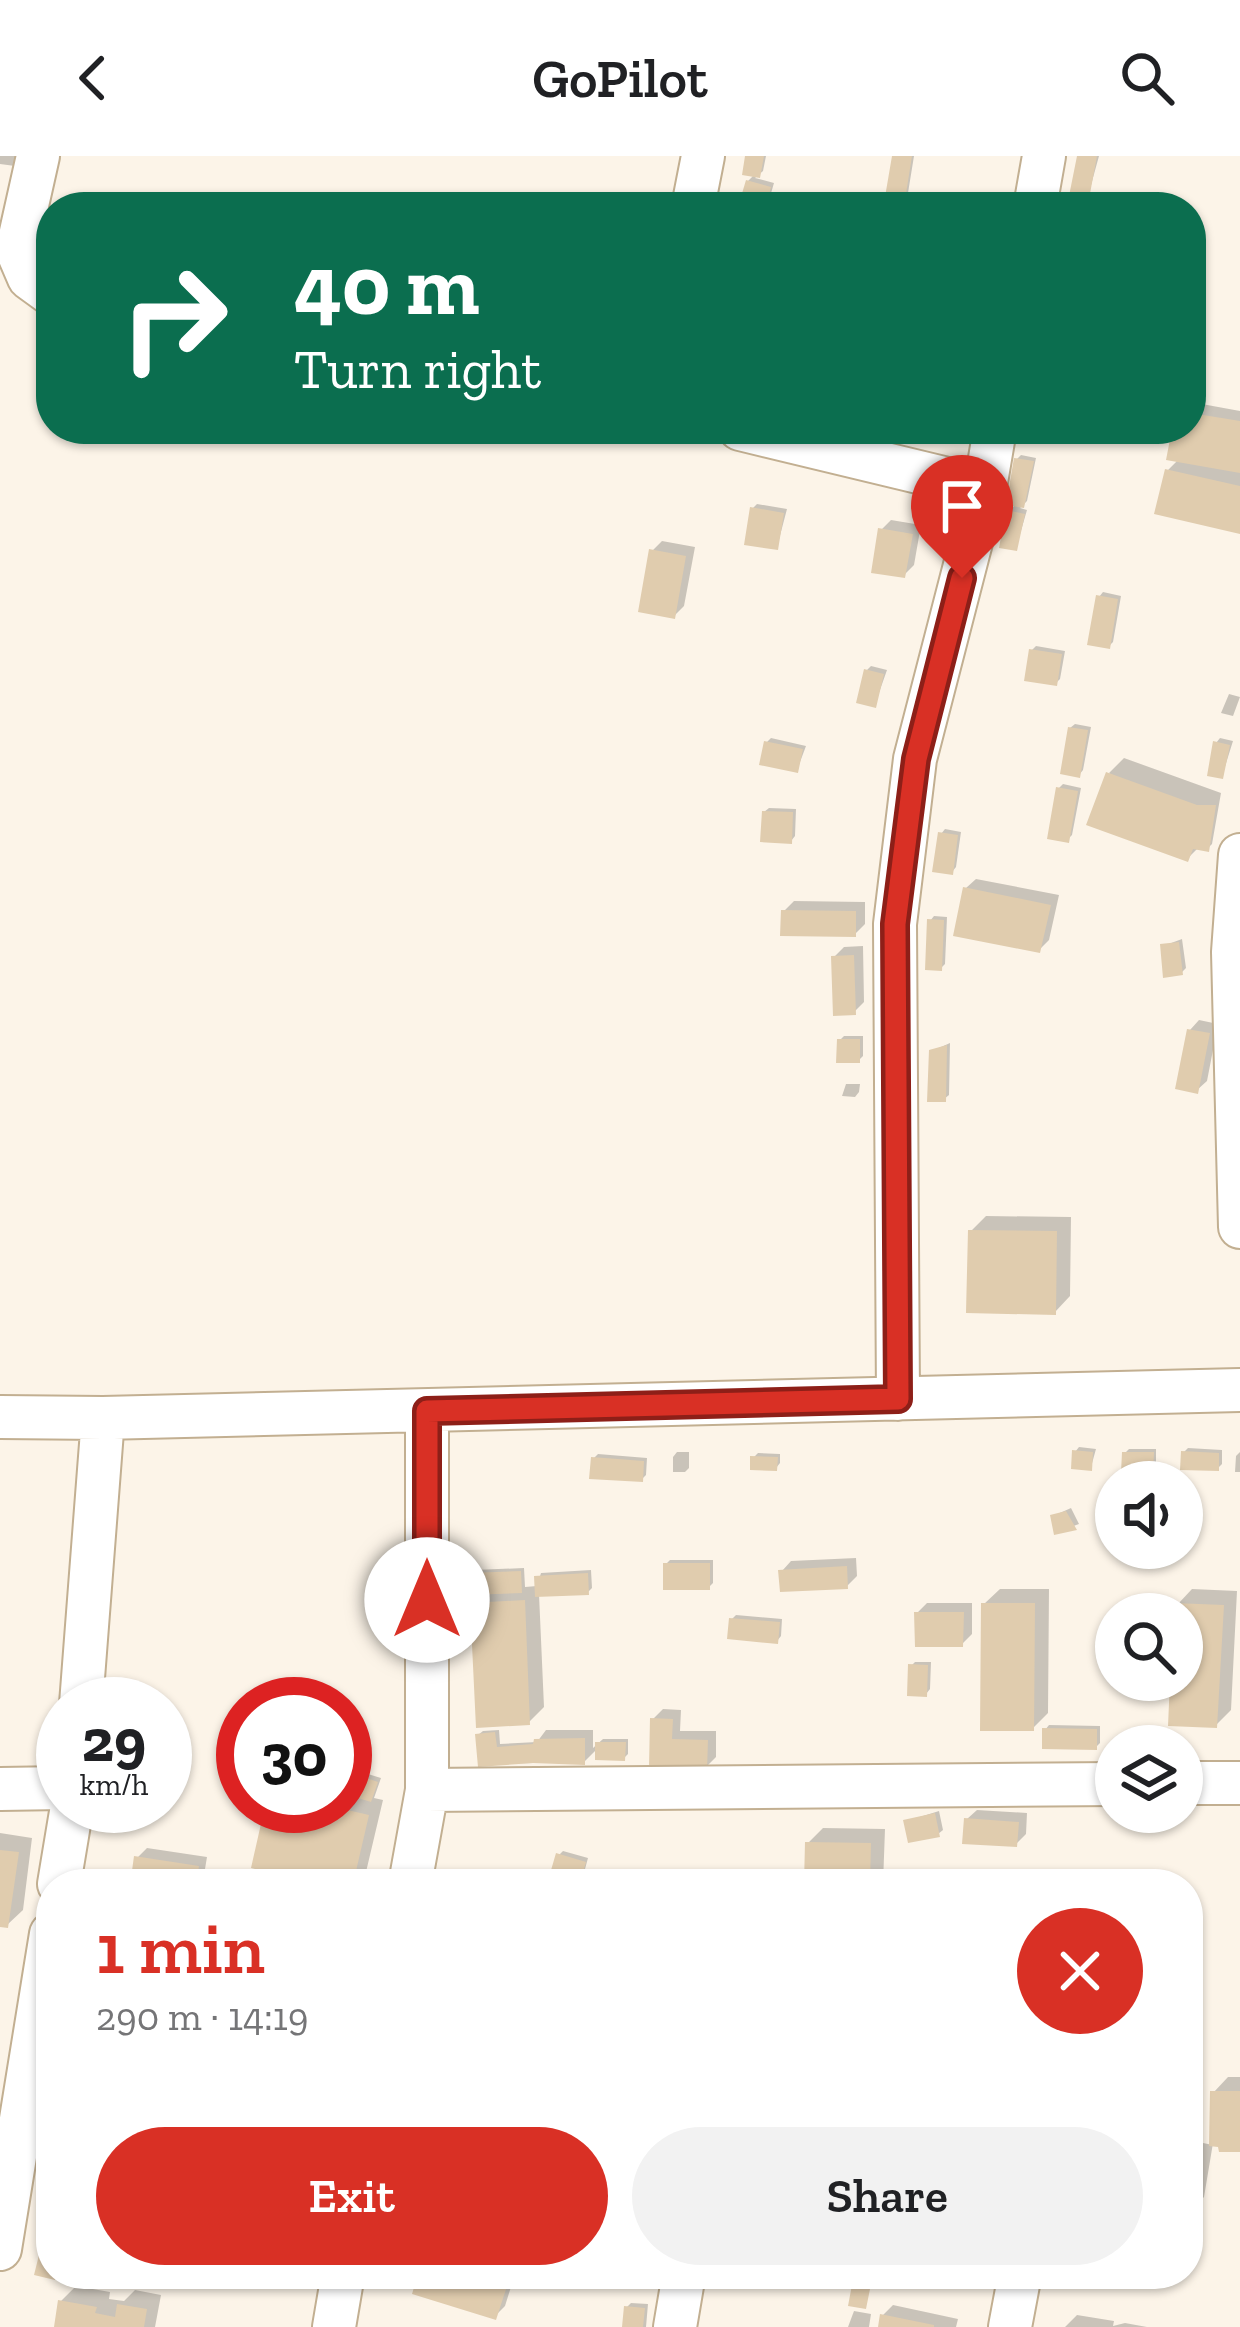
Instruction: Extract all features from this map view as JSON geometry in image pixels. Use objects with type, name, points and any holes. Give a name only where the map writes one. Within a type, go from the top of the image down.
[{"type":"street","points":[[36,283],[17,250],[38,156]]},
{"type":"street","points":[[696,192],[703,156]]},
{"type":"street","points":[[1038,192],[1045,156]]},
{"type":"street","points":[[802,444],[985,488]]},
{"type":"street","points":[[898,1399],[895,924],[916,759],[992,444]]},
{"type":"street","points":[[1240,855],[1233,952],[1240,1226]]},
{"type":"street","points":[[0,1417],[1240,1390]]},
{"type":"street","points":[[413,1869],[427,1790],[427,1411]]},
{"type":"street","points":[[83,1677],[103,1418]]},
{"type":"street","points":[[1203,1783],[1240,1783]]},
{"type":"street","points":[[427,1790],[1095,1784]]},
{"type":"street","points":[[0,1790],[36,1789]]},
{"type":"street","points":[[62,1869],[68,1833]]},
{"type":"street","points":[[0,2249],[36,2027]]},
{"type":"street","points":[[334,2327],[340,2289]]},
{"type":"street","points":[[675,2327],[681,2289]]},
{"type":"street","points":[[1010,2327],[1017,2289]]},
{"type":"building","points":[[745,156],[764,156],[760,178],[742,175]]},
{"type":"building","points":[[892,156],[912,156],[906,192],[886,192]]},
{"type":"building","points":[[1077,156],[1097,156],[1090,192],[1070,192]]},
{"type":"building","points":[[746,180],[771,187],[770,192],[742,192]]},
{"type":"building","points":[[1206,415],[1240,421],[1240,473],[1166,460],[1169,444],[1206,444]]},
{"type":"building","points":[[1014,458],[1034,461],[1024,508],[1006,505]]},
{"type":"building","points":[[1165,469],[1240,486],[1240,534],[1154,514]]},
{"type":"building","points":[[750,507],[784,513],[778,550],[744,545]]},
{"type":"building","points":[[1006,510],[1025,514],[1017,551],[999,548]]},
{"type":"building","points":[[878,528],[913,534],[905,578],[871,573]]},
{"type":"building","points":[[649,549],[686,556],[675,619],[638,612]]},
{"type":"building","points":[[1096,595],[1118,599],[1110,649],[1087,645]]},
{"type":"building","points":[[1029,649],[1062,654],[1057,686],[1024,681]]},
{"type":"building","points":[[864,669],[884,674],[876,708],[856,703]]},
{"type":"building","points":[[1068,727],[1088,730],[1080,778],[1060,774]]},
{"type":"building","points":[[764,741],[803,749],[798,773],[759,765]]},
{"type":"building","points":[[1213,741],[1230,745],[1223,779],[1207,776]]},
{"type":"building","points":[[1106,772],[1197,805],[1216,805],[1209,852],[1193,849],[1188,862],[1086,825]]},
{"type":"building","points":[[1056,787],[1078,791],[1069,843],[1047,839]]},
{"type":"building","points":[[762,811],[793,812],[792,844],[760,842]]},
{"type":"building","points":[[938,832],[958,835],[953,875],[932,872]]},
{"type":"building","points":[[963,887],[1051,905],[1040,953],[953,936]]},
{"type":"building","points":[[781,910],[856,911],[856,937],[780,936]]},
{"type":"building","points":[[927,919],[944,920],[942,971],[925,970]]},
{"type":"building","points":[[1179,942],[1183,975],[1163,978],[1160,944]]},
{"type":"building","points":[[854,955],[856,1015],[833,1016],[831,956]]},
{"type":"building","points":[[1187,1029],[1210,1033],[1198,1094],[1175,1089]]},
{"type":"building","points":[[837,1039],[860,1039],[860,1063],[836,1063]]},
{"type":"building","points":[[947,1045],[946,1102],[927,1102],[929,1050]]},
{"type":"building","points":[[968,1230],[1057,1231],[1056,1315],[966,1313]]},
{"type":"building","points":[[1072,1450],[1093,1452],[1092,1471],[1071,1469]]},
{"type":"building","points":[[1181,1451],[1219,1453],[1219,1471],[1203,1471],[1203,1461],[1180,1461]]},
{"type":"building","points":[[1122,1452],[1154,1452],[1154,1461],[1122,1461]]},
{"type":"building","points":[[750,1456],[778,1457],[777,1471],[750,1470]]},
{"type":"building","points":[[591,1457],[644,1461],[643,1482],[589,1479]]},
{"type":"building","points":[[1066,1511],[1077,1530],[1054,1535],[1050,1515]]},
{"type":"building","points":[[663,1563],[710,1563],[710,1590],[663,1590]]},
{"type":"building","points":[[847,1566],[848,1589],[780,1592],[778,1570]]},
{"type":"building","points":[[521,1571],[522,1593],[468,1595],[467,1573]]},
{"type":"building","points":[[588,1573],[589,1595],[535,1597],[534,1576]]},
{"type":"building","points":[[525,1600],[530,1725],[476,1728],[470,1603]]},
{"type":"building","points":[[981,1603],[1035,1603],[1034,1731],[980,1731]]},
{"type":"building","points":[[1203,1604],[1224,1605],[1217,1728],[1168,1725],[1169,1701],[1203,1701]]},
{"type":"building","points":[[914,1612],[964,1612],[963,1647],[915,1647]]},
{"type":"building","points":[[729,1618],[780,1622],[778,1644],[727,1639]]},
{"type":"building","points":[[908,1664],[928,1665],[927,1697],[907,1696]]},
{"type":"building","points":[[650,1718],[673,1719],[672,1739],[708,1740],[707,1770],[649,1768]]},
{"type":"building","points":[[1042,1728],[1095,1729],[1095,1750],[1042,1749]]},
{"type":"building","points":[[495,1732],[497,1747],[533,1744],[534,1739],[585,1738],[585,1765],[478,1767],[475,1734]]},
{"type":"building","points":[[595,1742],[626,1742],[625,1761],[595,1760]]},
{"type":"building","points":[[935,1813],[940,1837],[908,1843],[903,1820]]},
{"type":"building","points":[[964,1818],[1019,1822],[1017,1847],[962,1844]]},
{"type":"building","points":[[259,1833],[365,1833],[356,1869],[251,1868]]},
{"type":"building","points":[[805,1842],[871,1843],[870,1869],[804,1869]]},
{"type":"building","points":[[0,1850],[19,1852],[8,1928],[0,1927]]},
{"type":"building","points":[[556,1853],[586,1862],[584,1869],[551,1869]]},
{"type":"building","points":[[134,1856],[199,1866],[198,1869],[132,1869]]},
{"type":"building","points":[[1210,2091],[1240,2091],[1240,2152],[1219,2152],[1218,2147],[1209,2146]]},
{"type":"building","points":[[414,2289],[506,2289],[496,2320],[412,2294]]},
{"type":"building","points":[[851,2289],[870,2289],[866,2309],[848,2306]]},
{"type":"building","points":[[58,2300],[97,2307],[95,2313],[115,2317],[117,2304],[147,2309],[144,2327],[54,2327]]},
{"type":"building","points":[[624,2306],[645,2308],[643,2327],[622,2327]]},
{"type":"building","points":[[880,2314],[934,2325],[934,2327],[878,2327]]},
{"type":"route","points":[[427,1600],[427,1411],[898,1399],[895,924],[916,759],[962,578]]}]
